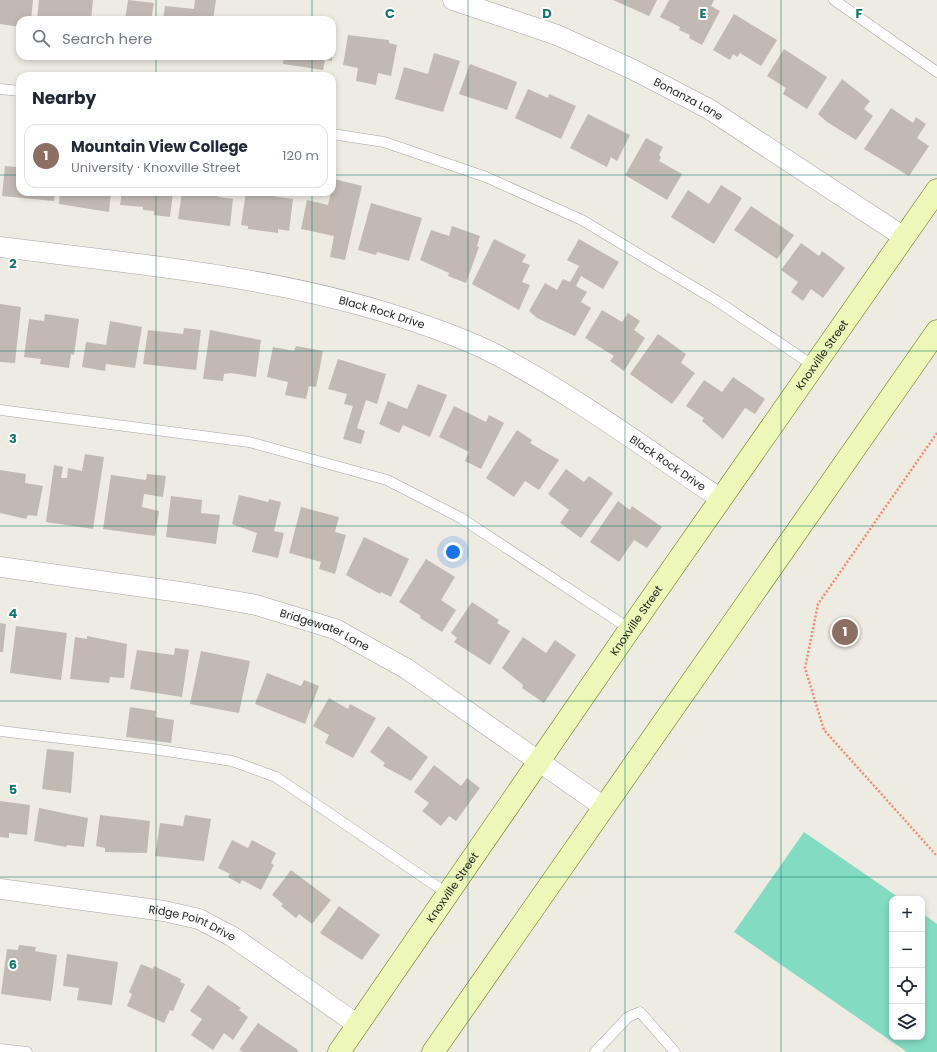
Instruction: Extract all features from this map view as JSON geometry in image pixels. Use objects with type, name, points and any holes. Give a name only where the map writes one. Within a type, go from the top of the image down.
[{"type":"street","name":"Bonanza Lane","points":[[453,0],[557,35],[634,70],[709,109],[904,237]]},
{"type":"street","name":"Knoxville Street","points":[[339,1052],[630,629],[937,190]]},
{"type":"street","name":"Black Rock Drive","points":[[0,247],[222,276],[291,288],[422,323],[486,350],[553,387],[721,499]]},
{"type":"street","points":[[432,1052],[937,331]]},
{"type":"street","name":"Bridgewater Lane","points":[[0,567],[194,594],[256,605],[335,630],[407,669],[604,807]]},
{"type":"street","name":"Ridge Point Drive","points":[[0,889],[164,911],[198,919],[233,937],[358,1025]]},
{"type":"lane","points":[[834,0],[937,72]]},
{"type":"lane","points":[[0,89],[16,91]]},
{"type":"lane","points":[[336,135],[384,142],[486,177],[582,220],[717,301],[814,366]]},
{"type":"lane","points":[[0,410],[249,442],[387,480],[461,518],[630,629]]},
{"type":"lane","points":[[0,731],[232,761],[276,777],[448,894]]},
{"type":"lane","points":[[595,1052],[628,1017],[640,1012],[675,1052]]},
{"type":"lane","points":[[0,1049],[27,1052]]},
{"type":"path","points":[[937,433],[818,604],[805,668],[824,730],[937,856]]},
{"type":"green space","points":[[804,832],[897,896],[889,896],[889,1040],[734,932]]},
{"type":"green space","points":[[925,915],[937,924],[937,1052],[907,1052],[890,1040],[925,1040]]},
{"type":"building","points":[[0,0],[33,0],[31,16],[16,16],[16,26],[0,24]]},
{"type":"building","points":[[39,0],[93,0],[91,16],[37,16]]},
{"type":"building","points":[[128,0],[154,3],[152,16],[126,16]]},
{"type":"building","points":[[195,0],[216,0],[214,16],[164,16],[165,6],[194,9]]},
{"type":"building","points":[[613,0],[657,0],[649,16]]},
{"type":"building","points":[[669,0],[714,0],[711,6],[720,11],[702,45],[689,38],[690,35],[679,30],[680,27],[660,17]]},
{"type":"building","points":[[734,14],[777,40],[761,66],[740,53],[737,57],[733,54],[730,60],[713,50]]},
{"type":"building","points":[[348,35],[389,40],[389,43],[397,45],[391,76],[378,73],[376,85],[356,81],[358,68],[343,65]]},
{"type":"building","points":[[784,49],[827,77],[807,109],[783,94],[786,88],[767,76]]},
{"type":"building","points":[[434,53],[460,61],[443,112],[395,99],[404,67],[428,74]]},
{"type":"building","points":[[284,60],[325,60],[323,70],[283,64]]},
{"type":"building","points":[[470,64],[517,82],[507,110],[459,94]]},
{"type":"building","points":[[842,79],[870,101],[864,109],[873,116],[856,140],[827,122],[818,114]]},
{"type":"building","points":[[528,89],[548,98],[549,94],[576,106],[561,139],[515,118]]},
{"type":"building","points":[[891,108],[913,123],[916,117],[926,124],[917,138],[929,146],[909,176],[864,149]]},
{"type":"building","points":[[588,114],[630,135],[617,161],[611,157],[607,167],[570,148]]},
{"type":"building","points":[[646,138],[663,147],[659,155],[661,157],[659,161],[682,174],[667,200],[625,175]]},
{"type":"building","points":[[5,166],[16,167],[16,196],[55,196],[54,201],[2,196]]},
{"type":"building","points":[[336,180],[362,186],[345,260],[330,257],[334,236],[301,229],[307,200],[328,205],[330,196],[336,196]]},
{"type":"building","points":[[721,185],[742,198],[714,244],[671,217],[688,190],[709,204]]},
{"type":"building","points":[[60,196],[111,196],[109,212],[59,204]]},
{"type":"building","points":[[121,196],[173,196],[170,217],[154,215],[154,211],[143,210],[143,207],[120,205]]},
{"type":"building","points":[[181,196],[218,196],[233,199],[230,226],[178,219]]},
{"type":"building","points":[[245,196],[273,196],[293,199],[289,231],[278,229],[278,233],[248,229],[248,226],[241,225]]},
{"type":"building","points":[[371,203],[422,218],[409,261],[377,252],[376,255],[358,250]]},
{"type":"building","points":[[751,206],[794,235],[777,259],[734,230]]},
{"type":"building","points":[[452,226],[480,236],[477,246],[479,247],[466,283],[448,276],[449,273],[420,260],[431,230],[449,236]]},
{"type":"building","points":[[494,239],[526,255],[522,262],[530,265],[522,282],[530,285],[519,310],[472,284]]},
{"type":"building","points":[[579,239],[619,262],[603,289],[581,276],[576,286],[587,292],[581,302],[591,308],[575,336],[537,318],[529,311],[545,283],[557,290],[563,279],[570,282],[579,266],[567,260]]},
{"type":"building","points":[[801,243],[819,256],[822,251],[845,268],[823,298],[811,289],[803,301],[791,292],[798,282],[781,270]]},
{"type":"building","points":[[0,304],[21,307],[15,363],[0,362]]},
{"type":"building","points":[[602,310],[622,322],[628,313],[640,321],[634,330],[645,338],[624,371],[610,361],[614,356],[585,338]]},
{"type":"building","points":[[45,314],[79,319],[74,355],[71,354],[69,368],[40,364],[41,359],[24,357],[29,319],[44,321]]},
{"type":"building","points":[[110,321],[142,327],[135,368],[106,364],[105,371],[82,367],[86,342],[106,345]]},
{"type":"building","points":[[184,328],[201,330],[196,370],[143,364],[148,330],[183,334]]},
{"type":"building","points":[[210,330],[261,340],[256,377],[231,373],[224,374],[223,381],[203,379]]},
{"type":"building","points":[[658,334],[686,354],[681,363],[695,373],[672,404],[630,374]]},
{"type":"building","points":[[296,346],[323,351],[316,387],[309,386],[306,399],[285,395],[288,382],[267,377],[273,347],[294,351]]},
{"type":"building","points":[[338,359],[386,374],[377,404],[366,400],[357,428],[365,431],[361,444],[343,439],[353,406],[344,404],[347,394],[328,389]]},
{"type":"building","points":[[733,377],[765,399],[755,414],[745,408],[723,439],[702,421],[704,418],[686,406],[704,380],[722,392]]},
{"type":"building","points":[[418,384],[447,395],[430,437],[403,425],[399,433],[379,424],[388,401],[407,409]]},
{"type":"building","points":[[454,406],[486,422],[489,415],[504,423],[481,469],[465,461],[469,452],[439,437]]},
{"type":"building","points":[[517,430],[532,440],[530,443],[559,460],[539,490],[525,481],[514,497],[486,478]]},
{"type":"building","points":[[85,454],[104,457],[93,529],[46,522],[54,465],[63,467],[61,478],[67,478],[68,468],[82,471]]},
{"type":"building","points":[[566,469],[584,482],[589,476],[613,493],[581,538],[560,523],[569,510],[548,494]]},
{"type":"building","points":[[0,470],[26,474],[25,483],[43,486],[37,516],[28,515],[26,519],[0,513]]},
{"type":"building","points":[[147,474],[166,476],[163,497],[144,494],[142,507],[159,511],[155,536],[103,529],[111,475],[146,480]]},
{"type":"building","points":[[239,495],[268,502],[269,499],[281,502],[274,531],[284,533],[278,558],[252,552],[257,533],[232,524]]},
{"type":"building","points":[[171,496],[202,500],[201,513],[220,515],[216,544],[166,537]]},
{"type":"building","points":[[618,501],[630,510],[632,506],[662,527],[647,548],[634,540],[619,562],[590,542]]},
{"type":"building","points":[[301,507],[339,517],[335,532],[346,535],[335,574],[319,569],[321,562],[289,553]]},
{"type":"building","points":[[364,537],[409,559],[391,597],[381,592],[380,594],[346,575]]},
{"type":"building","points":[[426,559],[455,577],[441,600],[456,610],[442,632],[399,602]]},
{"type":"building","points":[[472,602],[499,620],[497,623],[510,631],[490,665],[454,642],[457,638],[451,633]]},
{"type":"building","points":[[0,623],[6,624],[3,652],[0,652]]},
{"type":"building","points":[[16,626],[67,633],[61,680],[10,673]]},
{"type":"building","points":[[87,636],[127,644],[124,678],[110,677],[109,683],[70,679],[75,637],[87,639]]},
{"type":"building","points":[[523,637],[546,653],[555,640],[576,655],[544,703],[522,688],[523,685],[502,668]]},
{"type":"building","points":[[175,648],[189,650],[182,697],[130,689],[137,650],[174,655]]},
{"type":"building","points":[[201,651],[250,661],[239,713],[190,704]]},
{"type":"building","points":[[267,673],[301,686],[304,680],[319,686],[305,724],[255,704]]},
{"type":"building","points":[[329,698],[348,709],[350,704],[376,718],[353,758],[325,743],[329,735],[313,726]]},
{"type":"building","points":[[130,707],[156,711],[155,717],[174,720],[171,743],[126,737]]},
{"type":"building","points":[[388,726],[428,757],[411,781],[383,766],[385,763],[370,752]]},
{"type":"building","points":[[47,749],[74,752],[71,793],[42,789]]},
{"type":"building","points":[[434,765],[461,786],[467,778],[480,788],[456,821],[449,816],[441,826],[422,811],[429,803],[414,792]]},
{"type":"building","points":[[0,801],[30,805],[27,835],[9,833],[9,838],[0,837]]},
{"type":"building","points":[[39,808],[88,818],[84,847],[67,845],[66,847],[34,841]]},
{"type":"building","points":[[100,815],[150,821],[147,853],[105,852],[105,848],[96,846]]},
{"type":"building","points":[[185,815],[211,819],[204,861],[155,856],[160,823],[183,826]]},
{"type":"building","points":[[232,840],[248,848],[252,840],[276,853],[271,863],[274,865],[261,890],[242,880],[240,884],[228,877],[230,874],[218,868]]},
{"type":"building","points":[[291,870],[331,900],[312,924],[299,914],[296,918],[281,906],[283,904],[272,895]]},
{"type":"building","points":[[339,906],[380,935],[362,960],[320,933]]},
{"type":"building","points":[[19,945],[36,947],[35,951],[57,955],[51,1001],[1,994],[7,949],[18,950]]},
{"type":"building","points":[[67,954],[118,962],[112,1005],[77,1000],[79,988],[63,986]]},
{"type":"building","points":[[141,964],[153,969],[154,966],[181,979],[180,982],[185,984],[173,1011],[170,1010],[164,1023],[127,1006],[132,994],[129,992]]},
{"type":"building","points":[[208,985],[241,1008],[239,1010],[248,1017],[233,1040],[224,1033],[213,1050],[191,1035],[202,1019],[190,1011]]},
{"type":"building","points":[[258,1023],[298,1050],[297,1052],[243,1052],[239,1050]]},
{"type":"place","name":"Mountain View College","points":[[845,632]]}]
